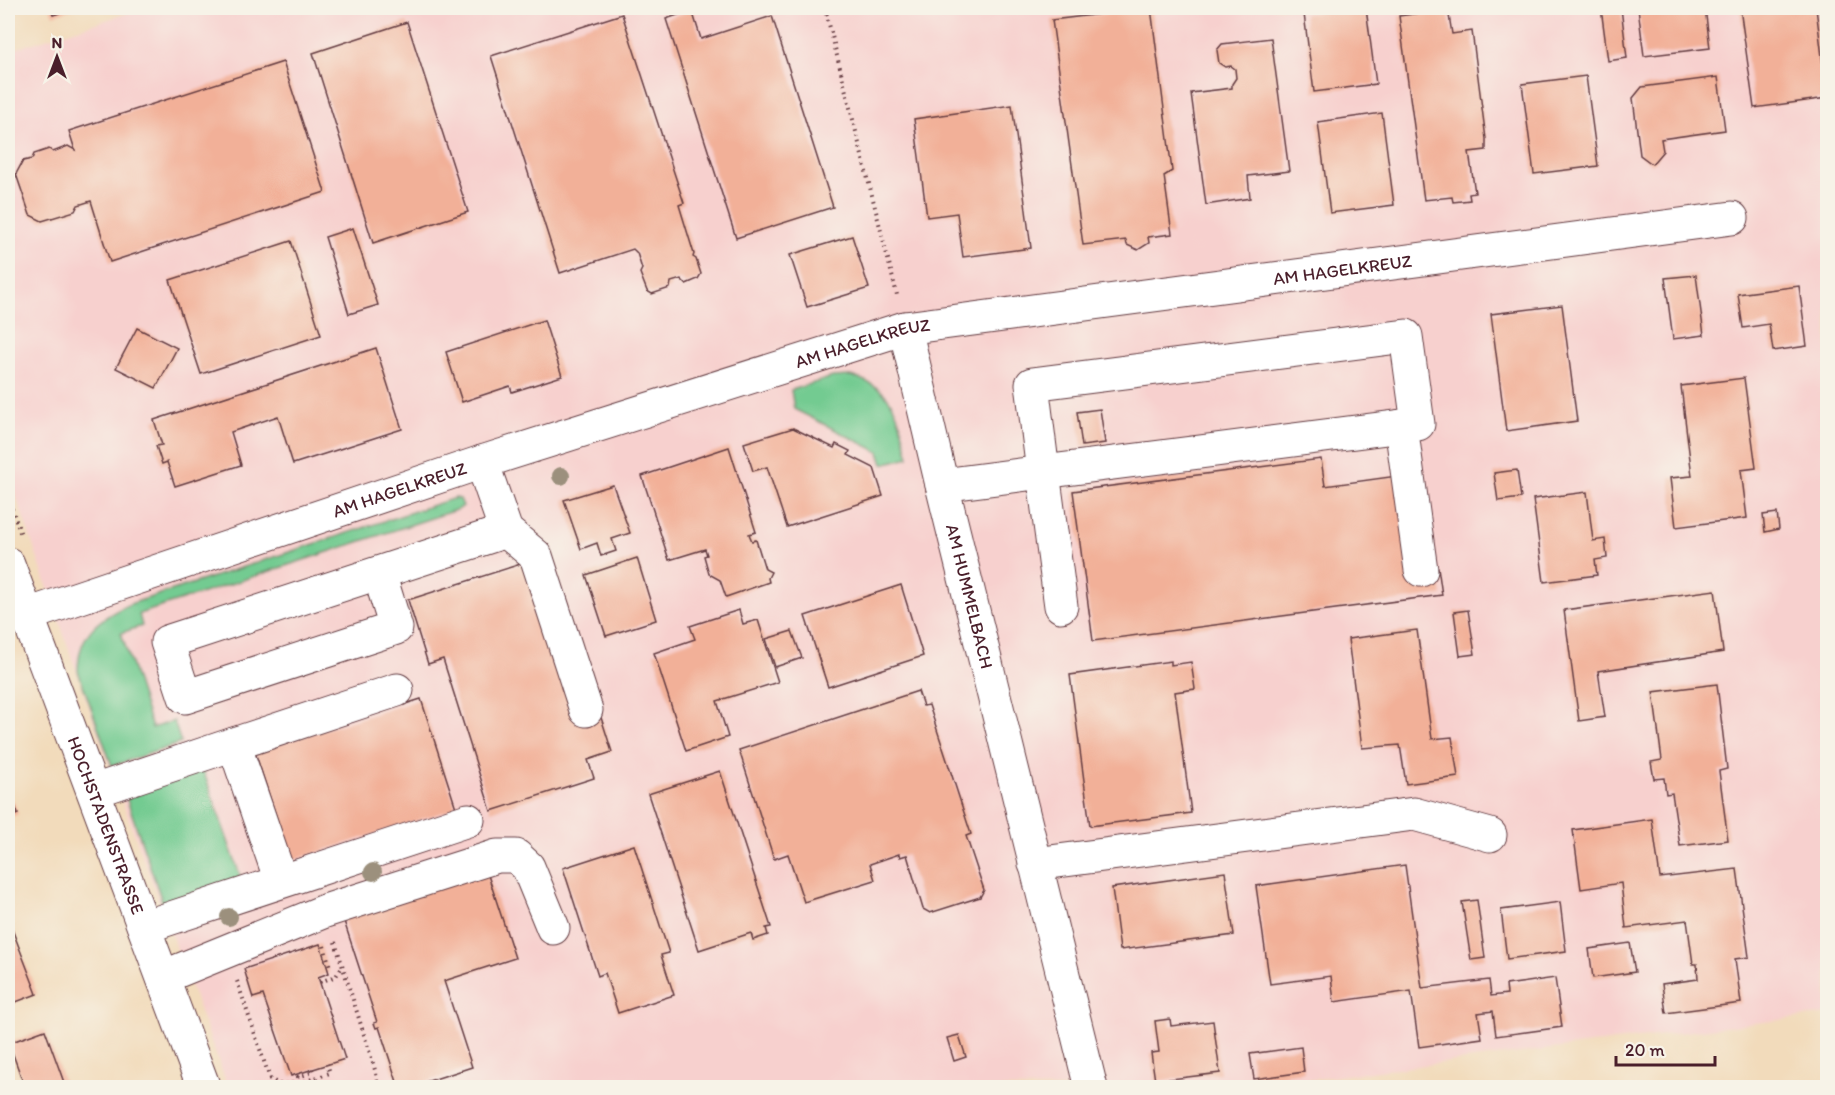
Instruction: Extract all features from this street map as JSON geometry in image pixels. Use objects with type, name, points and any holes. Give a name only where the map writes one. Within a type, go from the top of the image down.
[{"type":"street","name":"AM HAGELKREUZ","points":[[27,615],[482,462],[905,328],[1732,218]]},
{"type":"street","name":"AM HUMMELBACH","points":[[905,328],[1091,1088]]},
{"type":"street","points":[[942,485],[1043,472],[1401,426],[1418,424],[1406,336],[1032,384],[1043,472],[1061,606]]},
{"type":"street","points":[[1401,426],[1421,570]]},
{"type":"street","points":[[482,462],[506,531],[536,556],[586,710]]},
{"type":"street","points":[[379,573],[396,628],[185,697],[167,642],[506,531]]},
{"type":"street","name":"HOCHSTADENSTRASSE","points":[[8,564],[204,1088]]},
{"type":"street","points":[[94,791],[398,690]]},
{"type":"street","points":[[234,744],[281,881]]},
{"type":"street","points":[[1035,864],[1414,814],[1490,835]]},
{"type":"street","points":[[144,927],[468,820]]},
{"type":"street","points":[[163,977],[325,911],[497,856],[516,856],[528,867],[553,928]]},
{"type":"path","points":[[825,8],[905,328]]},
{"type":"path","points":[[325,911],[376,1073],[378,1088]]},
{"type":"path","points":[[323,945],[330,967],[327,968]]},
{"type":"path","points":[[228,952],[270,1079],[279,1084],[300,1083],[330,1073],[327,1064]]},
{"type":"path","points":[[320,982],[336,976],[342,966]]},
{"type":"path","points":[[300,1083],[298,1077],[313,1072],[312,1069]]},
{"type":"shaded area","points":[[144,8],[1827,8],[1827,1014],[1245,1088],[228,1087],[111,771],[8,473],[8,51]]},
{"type":"green space","points":[[851,376],[878,388],[887,397],[898,417],[909,457],[883,464],[879,452],[794,409],[791,390],[833,377]]},
{"type":"green space","points":[[455,498],[460,499],[463,506],[459,509],[139,614],[142,626],[121,633],[152,728],[174,721],[181,743],[112,766],[78,671],[79,658],[86,637],[99,622],[130,604]]},
{"type":"green space","points":[[203,770],[241,878],[163,904],[126,797]]},
{"type":"building","points":[[50,8],[75,8],[53,15]]},
{"type":"building","points":[[1151,8],[1172,171],[1164,176],[1172,234],[1148,237],[1149,243],[1138,250],[1127,245],[1126,240],[1083,245],[1052,20]]},
{"type":"building","points":[[1366,8],[1376,84],[1314,92],[1304,14]]},
{"type":"building","points":[[1601,8],[1621,8],[1627,58],[1608,61]]},
{"type":"building","points":[[1638,8],[1705,8],[1710,48],[1644,56]]},
{"type":"building","points":[[1740,8],[1816,8],[1827,98],[1754,108]]},
{"type":"building","points":[[1448,9],[1452,34],[1472,31],[1486,139],[1486,150],[1469,152],[1475,193],[1469,194],[1470,200],[1453,202],[1452,197],[1424,200],[1399,16]]},
{"type":"building","points":[[692,10],[701,39],[772,16],[833,207],[736,238],[666,19]]},
{"type":"building","points":[[622,14],[684,203],[679,205],[693,257],[696,259],[701,274],[698,279],[686,284],[681,279],[671,282],[670,288],[652,294],[647,291],[640,273],[642,269],[637,253],[633,249],[560,273],[491,56]]},
{"type":"building","points":[[407,22],[468,212],[373,243],[313,53]]},
{"type":"building","points":[[1271,38],[1289,171],[1248,176],[1250,198],[1206,205],[1191,93],[1232,88],[1236,78],[1235,69],[1219,63],[1217,50],[1222,44]]},
{"type":"building","points":[[283,62],[325,192],[110,262],[91,201],[78,205],[75,211],[42,221],[30,215],[16,174],[23,161],[32,159],[34,154],[49,149],[53,152],[68,146],[75,150],[69,131]]},
{"type":"building","points":[[1586,76],[1598,166],[1534,174],[1522,84]]},
{"type":"building","points":[[1718,77],[1725,130],[1661,139],[1663,151],[1652,164],[1640,155],[1633,98],[1642,87]]},
{"type":"building","points":[[1012,105],[1031,248],[963,257],[957,213],[927,217],[914,119]]},
{"type":"building","points":[[1382,113],[1394,205],[1330,213],[1318,122]]},
{"type":"building","points":[[353,228],[378,305],[349,314],[325,237]]},
{"type":"building","points":[[852,236],[869,288],[807,307],[790,255]]},
{"type":"building","points":[[291,241],[321,335],[201,374],[170,280]]},
{"type":"building","points":[[1696,275],[1704,335],[1673,339],[1665,278]]},
{"type":"building","points":[[1799,286],[1807,346],[1773,351],[1769,324],[1743,328],[1738,294]]},
{"type":"building","points":[[1562,305],[1577,421],[1506,431],[1491,314]]},
{"type":"building","points":[[544,320],[562,376],[512,392],[510,386],[462,402],[446,352]]},
{"type":"building","points":[[137,328],[177,348],[156,388],[116,368]]},
{"type":"building","points":[[376,348],[402,429],[293,464],[278,416],[231,432],[241,465],[175,486],[167,462],[162,464],[156,446],[162,445],[154,420]]},
{"type":"building","points":[[1744,378],[1756,468],[1741,470],[1747,518],[1676,527],[1670,478],[1692,476],[1681,386]]},
{"type":"building","points":[[1100,409],[1105,443],[1082,446],[1077,412]]},
{"type":"building","points":[[793,428],[834,448],[836,444],[850,451],[848,455],[874,468],[883,496],[787,527],[767,467],[753,471],[744,443]]},
{"type":"building","points":[[729,447],[756,532],[749,534],[752,541],[756,540],[765,569],[771,572],[769,582],[726,597],[720,580],[709,574],[704,556],[707,555],[705,549],[669,560],[642,476]]},
{"type":"building","points":[[1321,459],[1325,486],[1397,476],[1409,571],[1438,567],[1442,595],[1093,641],[1073,491]]},
{"type":"building","points":[[1517,470],[1521,498],[1498,501],[1494,473]]},
{"type":"building","points":[[613,485],[630,533],[612,539],[616,551],[601,556],[597,543],[581,549],[564,500]]},
{"type":"building","points":[[1587,492],[1593,541],[1605,539],[1607,558],[1595,560],[1597,575],[1544,582],[1533,499]]},
{"type":"building","points":[[1777,513],[1779,529],[1765,532],[1763,515]]},
{"type":"building","points":[[637,558],[656,620],[606,636],[586,575]]},
{"type":"building","points":[[524,563],[598,708],[612,752],[588,760],[594,778],[491,811],[443,659],[428,664],[408,600]]},
{"type":"building","points":[[901,585],[923,656],[828,687],[805,616]]},
{"type":"building","points":[[1715,590],[1723,652],[1598,671],[1605,717],[1579,721],[1564,610]]},
{"type":"building","points":[[739,610],[743,624],[758,620],[778,682],[717,701],[728,737],[686,751],[654,653],[695,639],[690,626]]},
{"type":"building","points":[[1468,610],[1475,654],[1460,656],[1454,612]]},
{"type":"building","points":[[1417,630],[1432,739],[1452,737],[1458,777],[1406,784],[1400,745],[1362,748],[1348,639]]},
{"type":"building","points":[[792,631],[802,658],[775,667],[766,639]]},
{"type":"building","points":[[1171,661],[1171,665],[1191,662],[1195,689],[1175,692],[1191,813],[1090,826],[1070,675]]},
{"type":"building","points":[[1717,684],[1727,769],[1719,771],[1728,840],[1680,846],[1672,793],[1666,794],[1664,778],[1654,779],[1651,762],[1662,760],[1653,692]]},
{"type":"building","points":[[918,691],[923,706],[929,705],[971,834],[966,836],[984,890],[980,897],[930,913],[923,909],[907,855],[900,857],[899,854],[870,864],[875,880],[804,902],[788,854],[774,859],[739,750]]},
{"type":"building","points":[[421,699],[456,808],[291,861],[255,752]]},
{"type":"building","points":[[720,771],[771,927],[766,928],[768,935],[753,940],[751,933],[699,950],[648,794]]},
{"type":"building","points":[[13,800],[18,814],[8,818],[8,802]]},
{"type":"building","points":[[1652,819],[1660,878],[1737,869],[1749,957],[1735,959],[1741,1003],[1666,1013],[1662,984],[1698,979],[1697,964],[1693,964],[1687,920],[1626,928],[1621,883],[1581,889],[1573,830]]},
{"type":"building","points":[[634,845],[669,953],[661,955],[674,995],[618,1013],[605,973],[598,976],[563,868]]},
{"type":"building","points":[[1405,865],[1422,988],[1489,980],[1491,996],[1507,994],[1506,985],[1555,978],[1562,1027],[1496,1036],[1493,1011],[1478,1013],[1482,1038],[1419,1047],[1411,991],[1334,1002],[1331,976],[1270,984],[1256,886]]},
{"type":"building","points":[[487,872],[515,958],[444,981],[472,1067],[407,1088],[399,1088],[379,1027],[376,1028],[374,1023],[377,1022],[343,918]]},
{"type":"building","points":[[1225,872],[1234,935],[1120,950],[1112,888]]},
{"type":"building","points":[[1477,900],[1485,958],[1471,960],[1462,902]]},
{"type":"building","points":[[1560,902],[1566,951],[1507,959],[1501,910]]},
{"type":"building","points":[[12,929],[37,994],[8,1005],[8,931]]},
{"type":"building","points":[[1630,943],[1635,972],[1593,978],[1589,949]]},
{"type":"building","points":[[320,944],[329,973],[318,977],[345,1059],[291,1076],[263,995],[253,998],[244,969]]},
{"type":"building","points":[[1170,1019],[1171,1026],[1213,1021],[1220,1073],[1155,1081],[1151,1053],[1159,1052],[1155,1021]]},
{"type":"building","points":[[45,1030],[66,1088],[25,1088],[9,1043]]},
{"type":"building","points":[[959,1035],[966,1057],[954,1061],[947,1038]]},
{"type":"building","points":[[1301,1047],[1304,1072],[1254,1079],[1250,1054]]}]
